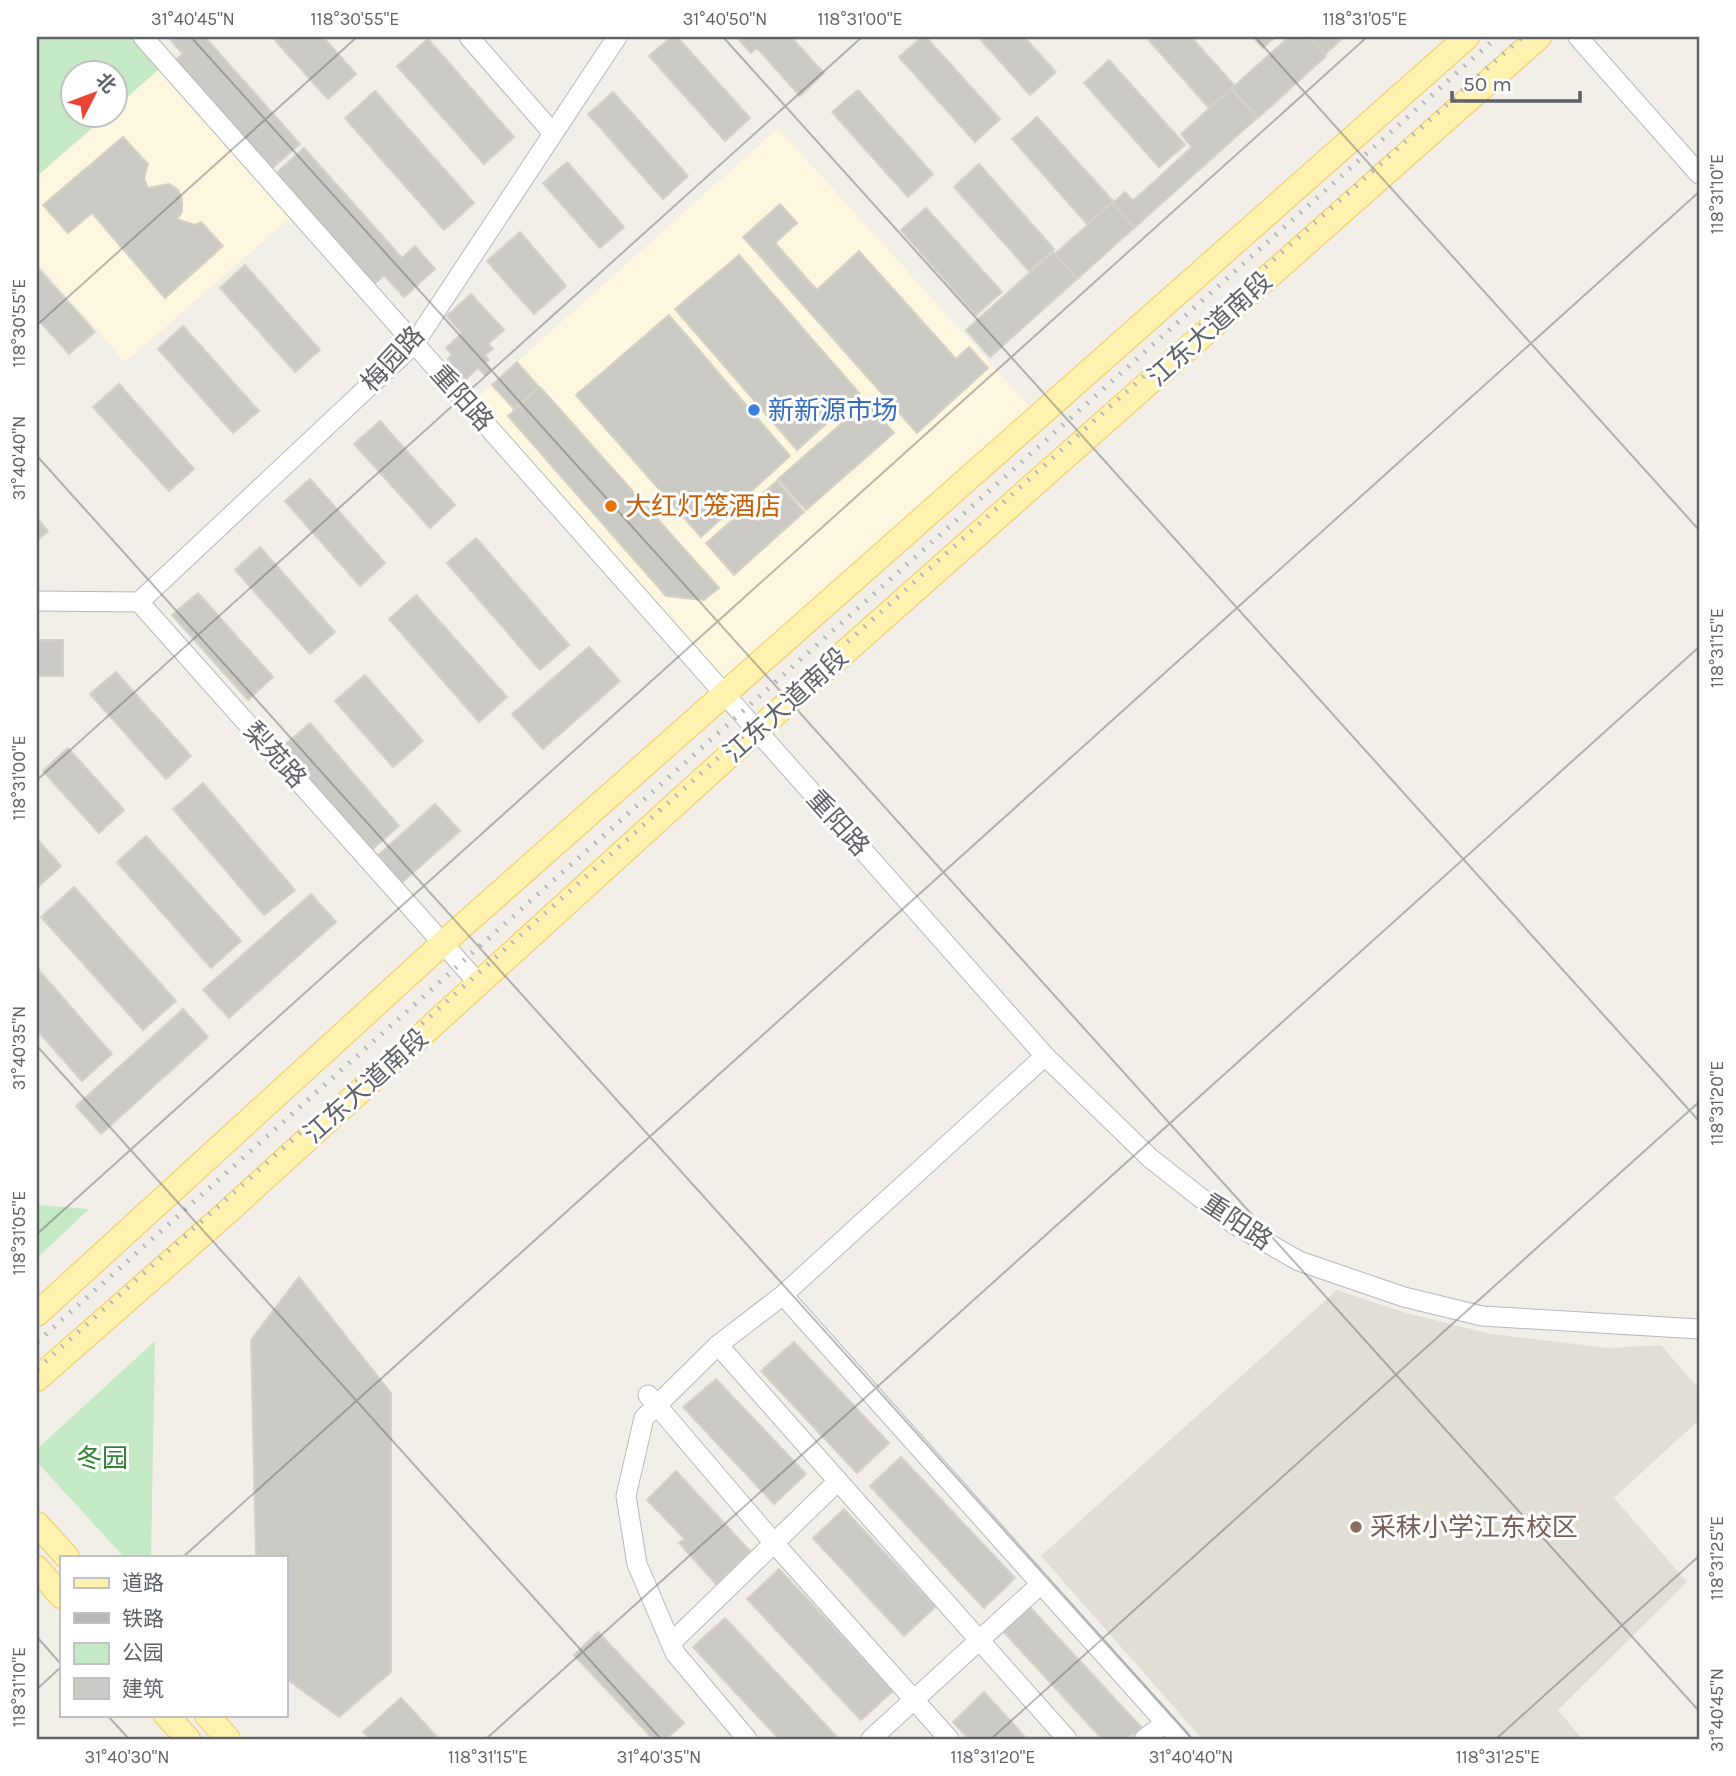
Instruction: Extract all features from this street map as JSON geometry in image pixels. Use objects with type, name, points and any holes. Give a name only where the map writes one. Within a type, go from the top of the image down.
[{"type":"main road","name":"江东大道南段","points":[[37,1314],[442,944],[1467,37]]},
{"type":"main road","name":"江东大道南段","points":[[37,1378],[223,1216],[756,730],[1539,37]]},
{"type":"main road","points":[[37,1524],[66,1556]]},
{"type":"main road","points":[[37,1568],[60,1595]]},
{"type":"main road","points":[[167,1716],[188,1739]]},
{"type":"main road","points":[[207,1716],[228,1739]]},
{"type":"street","points":[[468,37],[552,132]]},
{"type":"street","name":"梅园路","points":[[139,602],[414,344],[617,37]]},
{"type":"street","points":[[1578,37],[1699,174]]},
{"type":"street","name":"重阳路","points":[[148,39],[414,344],[1045,1056],[1150,1158],[1234,1224],[1299,1261],[1404,1297],[1482,1316],[1699,1329]]},
{"type":"street","points":[[37,601],[139,602]]},
{"type":"street","name":"梨苑路","points":[[139,602],[479,984]]},
{"type":"street","points":[[747,1739],[675,1653],[637,1564],[626,1496],[644,1418],[652,1400],[783,1295],[1045,1056]]},
{"type":"street","points":[[783,1295],[1180,1739]]},
{"type":"street","points":[[718,1345],[1067,1739]]},
{"type":"street","points":[[652,1400],[774,1543],[949,1739]]},
{"type":"street","points":[[671,1643],[838,1481]]},
{"type":"street","points":[[871,1739],[1041,1584]]},
{"type":"street","points":[[1144,1739],[1165,1723]]},
{"type":"shaded area","points":[[166,63],[297,212],[125,362],[37,261],[37,176],[90,130],[130,130],[130,95]]},
{"type":"shaded area","name":"新新源市场","points":[[778,128],[1038,416],[725,693],[470,404]]},
{"type":"shaded area","name":"采秣小学江东校区","points":[[1337,1290],[1406,1313],[1491,1334],[1609,1348],[1661,1345],[1699,1389],[1699,1420],[1614,1498],[1687,1582],[1558,1710],[1582,1739],[1202,1739],[1041,1556]]},
{"type":"green space","points":[[37,37],[143,37],[166,63],[130,95],[130,60],[60,60],[60,130],[90,130],[37,176]]},
{"type":"green space","points":[[37,1205],[89,1209],[37,1258]]},
{"type":"green space","name":"冬园","points":[[155,1341],[151,1556],[123,1556],[37,1462],[37,1449]]},
{"type":"building","points":[[168,37],[205,37],[300,144],[269,171],[173,62],[183,54]]},
{"type":"building","points":[[272,37],[323,37],[356,74],[328,99]]},
{"type":"building","points":[[671,37],[677,37],[750,118],[725,141],[649,56]]},
{"type":"building","points":[[736,37],[791,37],[824,73],[800,96],[757,48],[751,53]]},
{"type":"building","points":[[922,37],[926,37],[1000,119],[975,142],[899,57]]},
{"type":"building","points":[[978,37],[1024,37],[1056,72],[1030,95]]},
{"type":"building","points":[[1146,37],[1191,37],[1234,85],[1209,108]]},
{"type":"building","points":[[1253,37],[1275,37],[1263,48]]},
{"type":"building","points":[[1289,37],[1308,37],[1326,56],[1258,118],[1232,88]]},
{"type":"building","points":[[1309,37],[1344,37],[1325,54]]},
{"type":"building","points":[[428,39],[514,137],[484,164],[397,66]]},
{"type":"building","points":[[1109,60],[1185,145],[1159,167],[1084,83]]},
{"type":"building","points":[[1231,89],[1257,118],[1134,228],[1113,203],[1125,192],[1133,201],[1192,147],[1181,134]]},
{"type":"building","points":[[858,90],[933,174],[908,197],[832,112]]},
{"type":"building","points":[[375,91],[474,203],[444,230],[345,118]]},
{"type":"building","points":[[613,92],[688,176],[663,199],[588,114]]},
{"type":"building","points":[[1037,117],[1113,201],[1087,224],[1012,139]]},
{"type":"building","points":[[123,137],[148,164],[144,179],[148,188],[169,184],[178,190],[182,199],[182,212],[177,219],[195,225],[201,222],[223,246],[165,298],[92,213],[68,233],[43,205]]},
{"type":"building","points":[[304,148],[402,258],[415,246],[435,269],[404,297],[384,275],[373,285],[274,175]]},
{"type":"building","points":[[567,162],[624,227],[600,248],[543,183]]},
{"type":"building","points":[[979,164],[1054,249],[1029,271],[954,187]]},
{"type":"building","points":[[1112,203],[1134,228],[1077,279],[1055,254]]},
{"type":"building","points":[[780,204],[797,223],[775,243],[817,290],[859,251],[956,359],[969,347],[988,368],[917,433],[743,237]]},
{"type":"building","points":[[926,208],[1002,292],[976,315],[901,230]]},
{"type":"building","points":[[520,232],[566,286],[534,314],[487,261]]},
{"type":"building","points":[[1053,252],[1077,279],[990,357],[966,330]]},
{"type":"building","points":[[739,255],[860,394],[797,450],[675,309]]},
{"type":"building","points":[[245,265],[320,350],[295,372],[220,288]]},
{"type":"building","points":[[37,267],[95,332],[69,354],[37,318]]},
{"type":"building","points":[[471,294],[504,330],[488,344],[493,349],[485,355],[489,360],[485,363],[491,370],[485,375],[478,368],[462,383],[448,366],[448,359],[452,355],[446,348],[462,333],[447,316]]},
{"type":"building","points":[[669,315],[790,456],[701,537],[576,395]]},
{"type":"building","points":[[183,326],[259,411],[233,433],[158,349]]},
{"type":"building","points":[[517,362],[539,387],[514,409],[492,385]]},
{"type":"building","points":[[119,384],[194,469],[169,491],[93,407]]},
{"type":"building","points":[[540,387],[719,588],[704,600],[666,596],[508,416]]},
{"type":"building","points":[[866,402],[894,433],[806,510],[778,479]]},
{"type":"building","points":[[380,421],[455,505],[430,528],[354,444]]},
{"type":"building","points":[[310,479],[385,563],[360,586],[285,501]]},
{"type":"building","points":[[777,481],[804,512],[734,575],[706,543]]},
{"type":"building","points":[[37,518],[48,531],[37,541]]},
{"type":"building","points":[[476,538],[569,645],[540,670],[447,563]]},
{"type":"building","points":[[260,547],[335,632],[310,654],[235,570]]},
{"type":"building","points":[[198,593],[273,677],[248,700],[172,615]]},
{"type":"building","points":[[416,595],[507,697],[479,722],[389,619]]},
{"type":"building","points":[[37,640],[63,640],[63,676],[37,676]]},
{"type":"building","points":[[589,647],[620,681],[543,749],[512,714]]},
{"type":"building","points":[[116,672],[191,756],[166,779],[90,694]]},
{"type":"building","points":[[365,675],[423,741],[393,767],[335,701]]},
{"type":"building","points":[[310,723],[399,826],[368,853],[279,750]]},
{"type":"building","points":[[68,748],[124,810],[99,833],[43,771]]},
{"type":"building","points":[[203,783],[295,890],[264,915],[173,809]]},
{"type":"building","points":[[435,804],[460,831],[398,886],[374,859]]},
{"type":"building","points":[[146,836],[241,941],[211,968],[117,862]]},
{"type":"building","points":[[37,839],[61,866],[37,888]]},
{"type":"building","points":[[74,887],[176,1001],[143,1030],[41,917]]},
{"type":"building","points":[[311,894],[336,922],[229,1018],[203,990]]},
{"type":"building","points":[[37,968],[112,1054],[82,1081],[37,1030]]},
{"type":"building","points":[[183,1009],[208,1037],[101,1134],[76,1106]]},
{"type":"building","points":[[299,1277],[391,1393],[391,1672],[339,1717],[287,1679],[287,1556],[256,1556],[251,1340]]},
{"type":"building","points":[[794,1342],[889,1443],[857,1473],[761,1371]]},
{"type":"building","points":[[716,1379],[806,1474],[774,1504],[683,1407]]},
{"type":"building","points":[[901,1457],[1015,1578],[984,1608],[870,1486]]},
{"type":"building","points":[[676,1471],[750,1551],[716,1584],[679,1543],[685,1539],[647,1500]]},
{"type":"building","points":[[844,1509],[935,1607],[904,1636],[813,1538]]},
{"type":"building","points":[[779,1569],[893,1691],[861,1720],[747,1599]]},
{"type":"building","points":[[1028,1605],[1141,1727],[1127,1739],[1102,1739],[1002,1630]]},
{"type":"building","points":[[725,1618],[839,1739],[779,1739],[693,1647]]},
{"type":"building","points":[[598,1632],[684,1723],[666,1739],[653,1739],[574,1655]]},
{"type":"building","points":[[984,1692],[1027,1739],[969,1739],[953,1722]]},
{"type":"building","points":[[401,1698],[439,1739],[370,1739],[363,1732]]},
{"type":"railway","points":[[37,1342],[1497,37]]},
{"type":"railway","points":[[37,1369],[1522,37]]},
{"type":"place","name":"新新源市场","points":[[754,410]]},
{"type":"place","name":"大红灯笼酒店","points":[[611,506]]},
{"type":"place","name":"采秣小学江东校区","points":[[1356,1527]]}]
